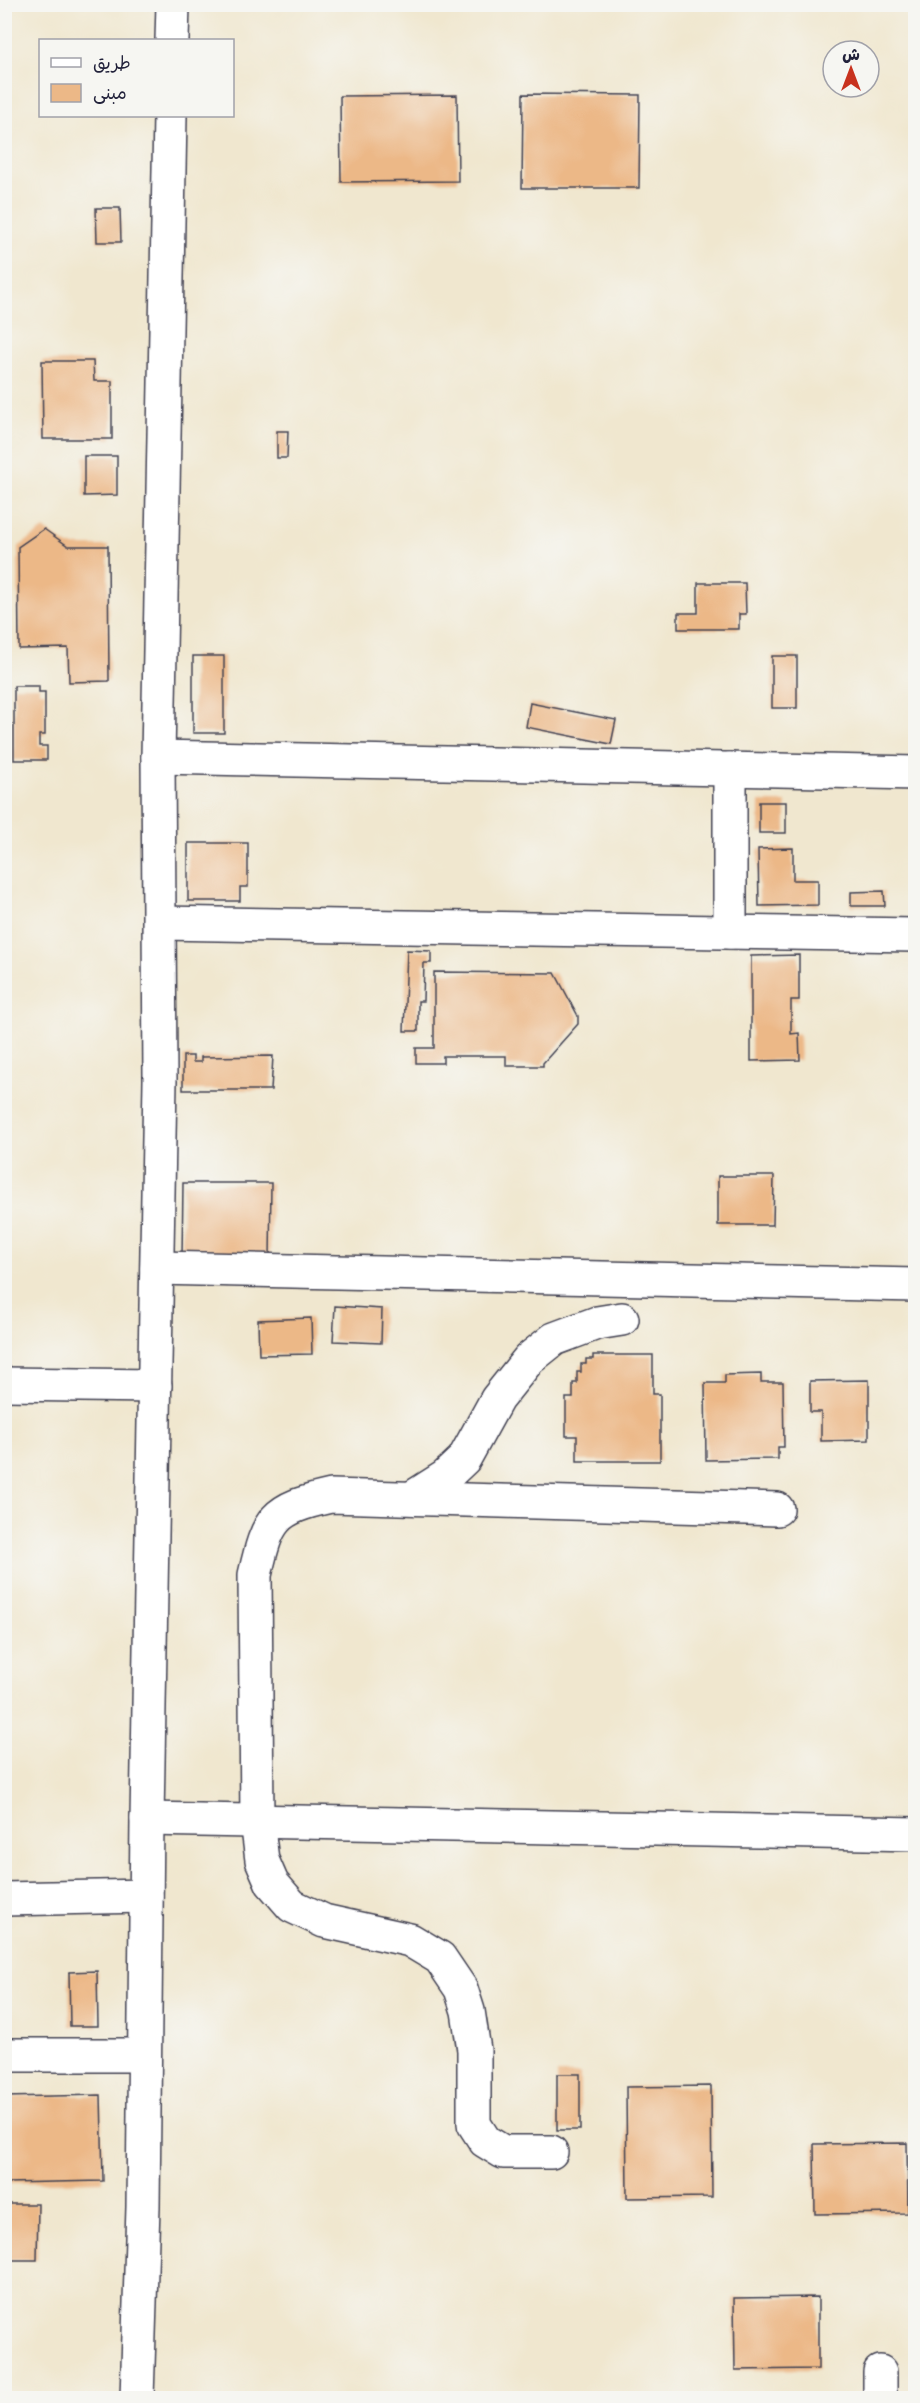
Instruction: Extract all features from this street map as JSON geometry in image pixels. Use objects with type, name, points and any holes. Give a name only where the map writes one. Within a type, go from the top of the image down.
[{"type":"street","points":[[172,39],[173,4]]},
{"type":"street","points":[[137,2398],[143,2207],[157,1268],[160,923],[158,757],[170,117]]},
{"type":"street","points":[[158,757],[915,773]]},
{"type":"street","points":[[730,769],[730,932]]},
{"type":"street","points":[[160,923],[915,935]]},
{"type":"street","points":[[157,1268],[915,1285]]},
{"type":"street","points":[[412,1498],[445,1477],[464,1459],[496,1400],[529,1359],[554,1339],[597,1323],[622,1319]]},
{"type":"street","points":[[4,1384],[154,1386]]},
{"type":"street","points":[[551,2152],[503,2152],[485,2141],[474,2124],[474,2050],[468,2011],[461,1989],[440,1958],[410,1940],[324,1921],[292,1906],[272,1883],[262,1860],[256,1821],[255,1575],[263,1540],[276,1519],[296,1504],[331,1496],[777,1509]]},
{"type":"street","points":[[147,1819],[915,1834]]},
{"type":"street","points":[[4,1899],[146,1896]]},
{"type":"street","points":[[4,2055],[144,2055]]},
{"type":"building","points":[[523,94],[640,95],[639,188],[522,188]]},
{"type":"building","points":[[457,95],[458,181],[341,182],[340,96]]},
{"type":"building","points":[[96,208],[120,208],[121,242],[97,242]]},
{"type":"building","points":[[42,361],[93,361],[94,381],[112,381],[112,439],[43,439]]},
{"type":"building","points":[[277,431],[288,431],[287,458],[277,458]]},
{"type":"building","points":[[84,456],[117,456],[117,495],[84,496]]},
{"type":"building","points":[[44,529],[68,546],[108,546],[109,681],[69,682],[68,648],[19,649],[18,547]]},
{"type":"building","points":[[698,583],[745,583],[746,614],[739,614],[739,629],[678,629],[678,613],[698,613]]},
{"type":"building","points":[[193,656],[224,656],[224,733],[193,733]]},
{"type":"building","points":[[772,656],[797,656],[797,708],[772,708]]},
{"type":"building","points":[[14,686],[39,686],[39,692],[45,692],[45,735],[39,735],[39,746],[47,746],[47,760],[14,760]]},
{"type":"building","points":[[530,703],[616,720],[611,744],[526,727]]},
{"type":"building","points":[[759,802],[786,802],[786,833],[759,833]]},
{"type":"building","points":[[188,843],[248,843],[248,887],[240,887],[240,901],[188,901]]},
{"type":"building","points":[[793,848],[793,880],[818,880],[818,905],[759,906],[758,849]]},
{"type":"building","points":[[884,891],[885,906],[851,906],[851,892]]},
{"type":"building","points":[[407,950],[431,951],[431,963],[424,963],[423,1001],[418,1001],[418,1031],[404,1031]]},
{"type":"building","points":[[799,955],[799,1000],[791,1000],[791,1034],[799,1033],[800,1060],[751,1061],[751,956]]},
{"type":"building","points":[[434,972],[555,973],[578,1016],[578,1024],[543,1063],[543,1066],[506,1066],[506,1056],[443,1056],[443,1063],[416,1063],[416,1048],[434,1048]]},
{"type":"building","points":[[183,1056],[193,1056],[193,1062],[201,1062],[201,1057],[273,1056],[271,1090],[183,1090]]},
{"type":"building","points":[[718,1176],[774,1176],[773,1225],[718,1225]]},
{"type":"building","points":[[183,1183],[271,1183],[270,1259],[182,1258]]},
{"type":"building","points":[[335,1306],[382,1309],[381,1343],[333,1341]]},
{"type":"building","points":[[311,1318],[312,1354],[259,1355],[258,1320]]},
{"type":"building","points":[[593,1355],[653,1355],[653,1394],[660,1394],[660,1461],[577,1461],[577,1436],[566,1436],[566,1398],[573,1398],[573,1383],[577,1383],[577,1372],[581,1372],[581,1364],[586,1364],[586,1359],[593,1359]]},
{"type":"building","points":[[761,1374],[761,1382],[783,1382],[784,1447],[778,1447],[778,1459],[706,1460],[705,1383],[725,1383],[725,1375]]},
{"type":"building","points":[[869,1380],[869,1440],[821,1441],[821,1412],[810,1412],[810,1381]]},
{"type":"building","points":[[97,1971],[98,2026],[70,2026],[69,1972]]},
{"type":"building","points":[[557,2074],[580,2074],[580,2130],[557,2130]]},
{"type":"building","points":[[711,2086],[712,2197],[627,2198],[626,2087]]},
{"type":"building","points":[[101,2095],[103,2181],[6,2183],[4,2097]]},
{"type":"building","points":[[907,2143],[908,2213],[815,2214],[814,2144]]},
{"type":"building","points":[[4,2204],[38,2204],[37,2260],[4,2260]]},
{"type":"building","points":[[818,2297],[818,2369],[735,2370],[734,2298]]}]
